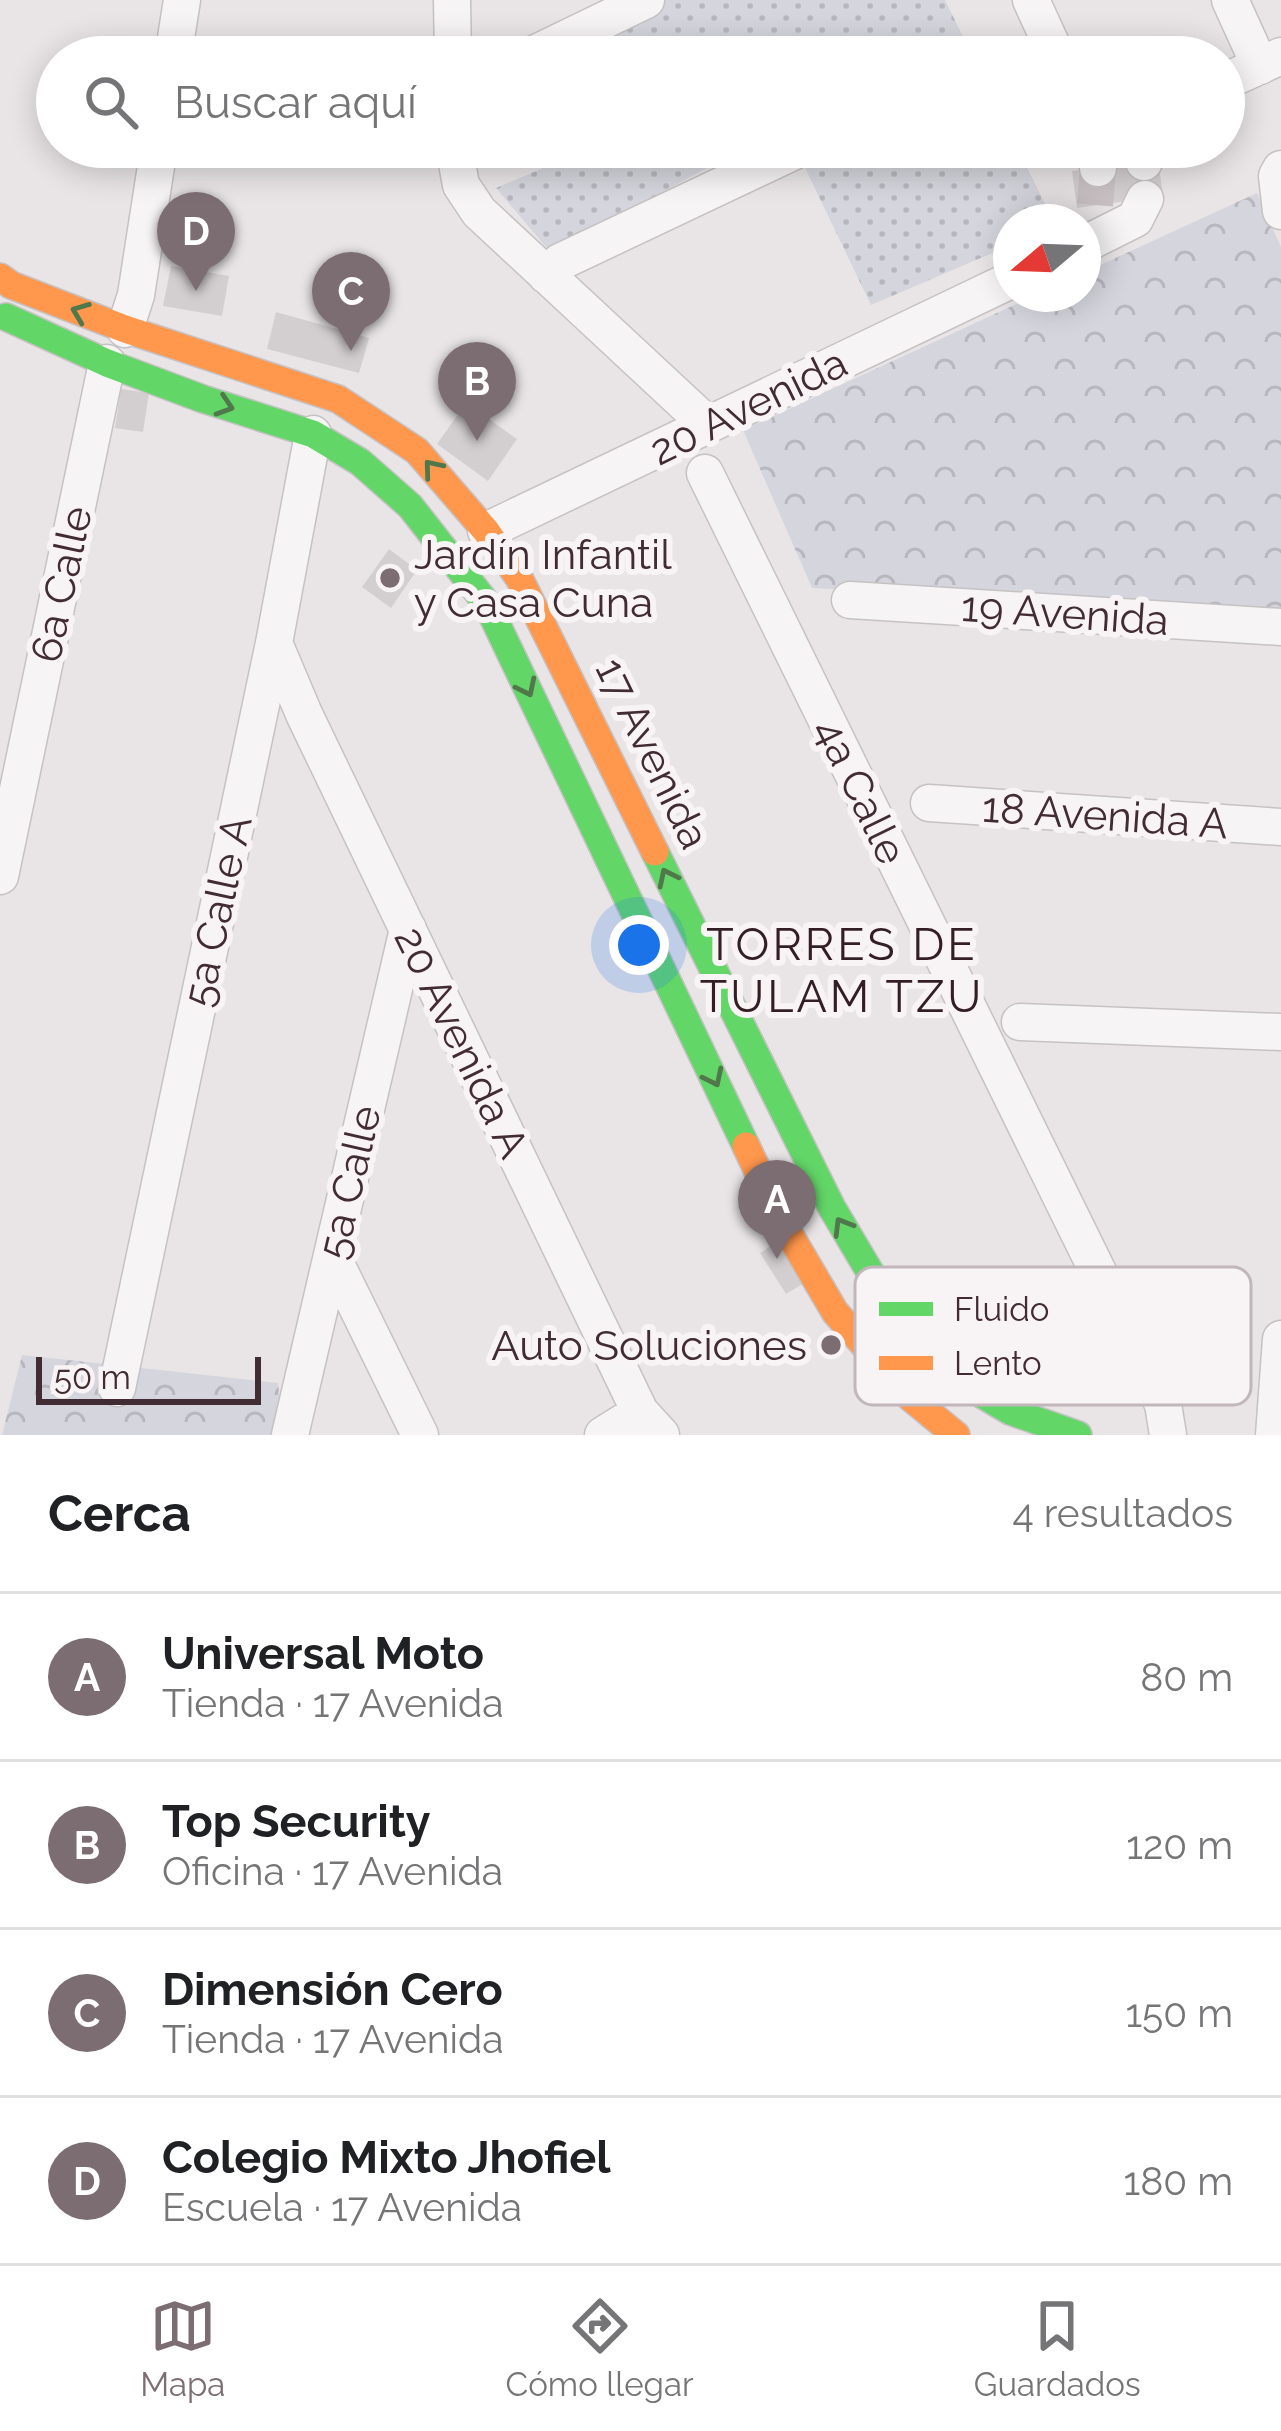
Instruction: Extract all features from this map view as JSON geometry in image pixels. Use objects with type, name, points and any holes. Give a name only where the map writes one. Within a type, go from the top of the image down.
[{"type":"main road","name":"17 Avenida","points":[[0,277],[125,329],[338,399],[417,451],[486,531],[519,578],[832,1208],[867,1267]]},
{"type":"main road","name":"17 Avenida","points":[[0,314],[107,363],[314,434],[360,462],[410,506],[487,604],[792,1238],[835,1312],[855,1335]]},
{"type":"main road","name":"17 Avenida","points":[[920,1405],[956,1435]]},
{"type":"main road","name":"17 Avenida","points":[[1000,1405],[1078,1435]]},
{"type":"street","points":[[176,36],[182,0]]},
{"type":"street","points":[[452,0],[453,36]]},
{"type":"street","points":[[571,36],[646,0]]},
{"type":"street","points":[[1030,0],[1047,36]]},
{"type":"street","points":[[1230,0],[1271,61]]},
{"type":"street","points":[[125,329],[136,295],[156,168]]},
{"type":"street","points":[[456,168],[469,199],[708,425]]},
{"type":"street","points":[[547,275],[560,262],[759,168]]},
{"type":"street","points":[[1101,236],[1136,219],[1145,199]]},
{"type":"street","name":"20 Avenida","points":[[486,531],[993,289]]},
{"type":"street","name":"6a Calle","points":[[0,876],[107,363]]},
{"type":"street","name":"5a Calle A","points":[[117,1388],[314,434]]},
{"type":"street","name":"4a Calle","points":[[705,473],[1096,1267]]},
{"type":"street","name":"19 Avenida","points":[[850,600],[1281,627]]},
{"type":"street","name":"20 Avenida A","points":[[274,643],[304,714],[650,1423]]},
{"type":"street","name":"18 Avenida A","points":[[929,803],[1281,827]]},
{"type":"street","name":"5a Calle","points":[[290,1435],[408,929]]},
{"type":"street","points":[[1020,1022],[1281,1032]]},
{"type":"street","points":[[332,1256],[420,1435]]},
{"type":"street","points":[[1274,1435],[1281,1340]]},
{"type":"street","name":"4a Calle","points":[[1163,1405],[1168,1435]]},
{"type":"street","points":[[603,1435],[650,1423]]},
{"type":"green space","points":[[647,0],[945,0],[963,36],[591,36]]},
{"type":"green space","points":[[543,168],[706,168],[552,254],[496,188]]},
{"type":"green space","points":[[805,168],[1027,168],[1045,204],[993,204],[993,253],[871,305]]},
{"type":"green space","points":[[1257,193],[1281,247],[1281,611],[812,588],[743,430],[999,312],[1101,312],[1101,265]]},
{"type":"green space","points":[[22,1355],[278,1383],[284,1435],[2,1435]]},
{"type":"building","points":[[1159,168],[1163,196],[1076,204],[1072,171]]},
{"type":"building","points":[[171,266],[229,276],[222,316],[163,306]]},
{"type":"building","points":[[276,312],[369,338],[359,373],[267,349]]},
{"type":"building","points":[[121,389],[149,393],[143,432],[115,428]]},
{"type":"building","points":[[466,403],[517,439],[488,481],[437,444]]},
{"type":"building","name":"Jardín Infantil y Casa Cuna","points":[[389,549],[417,570],[391,608],[362,587]]},
{"type":"building","points":[[778,1241],[804,1283],[786,1294],[760,1253]]},
{"type":"tunnel","points":[[1095,204],[1098,168]]},
{"type":"traffic: fast","points":[[6,317],[107,363],[313,434],[360,462],[410,506],[487,604],[746,1146]]},
{"type":"traffic: fast","points":[[655,852],[832,1208],[867,1267]]},
{"type":"traffic: fast","points":[[1000,1405],[1078,1435]]},
{"type":"traffic: slow","points":[[0,277],[125,329],[338,399],[417,451],[486,531],[519,578],[655,852]]},
{"type":"traffic: slow","points":[[746,1146],[781,1220],[835,1312],[855,1335]]},
{"type":"traffic: slow","points":[[920,1405],[956,1435]]},
{"type":"place","name":"Colegio Mixto Jhofiel","points":[[196,291]]},
{"type":"place","name":"Dimensión Cero","points":[[351,351]]},
{"type":"place","name":"Top Security","points":[[477,441]]},
{"type":"place","name":"Jardín Infantil y Casa Cuna","points":[[390,578]]},
{"type":"place","name":"Universal Moto","points":[[777,1259]]},
{"type":"place","name":"Auto Soluciones","points":[[831,1345]]},
{"type":"district","name":"TORRES DE TULAM TZU","points":[[842,970]]}]
